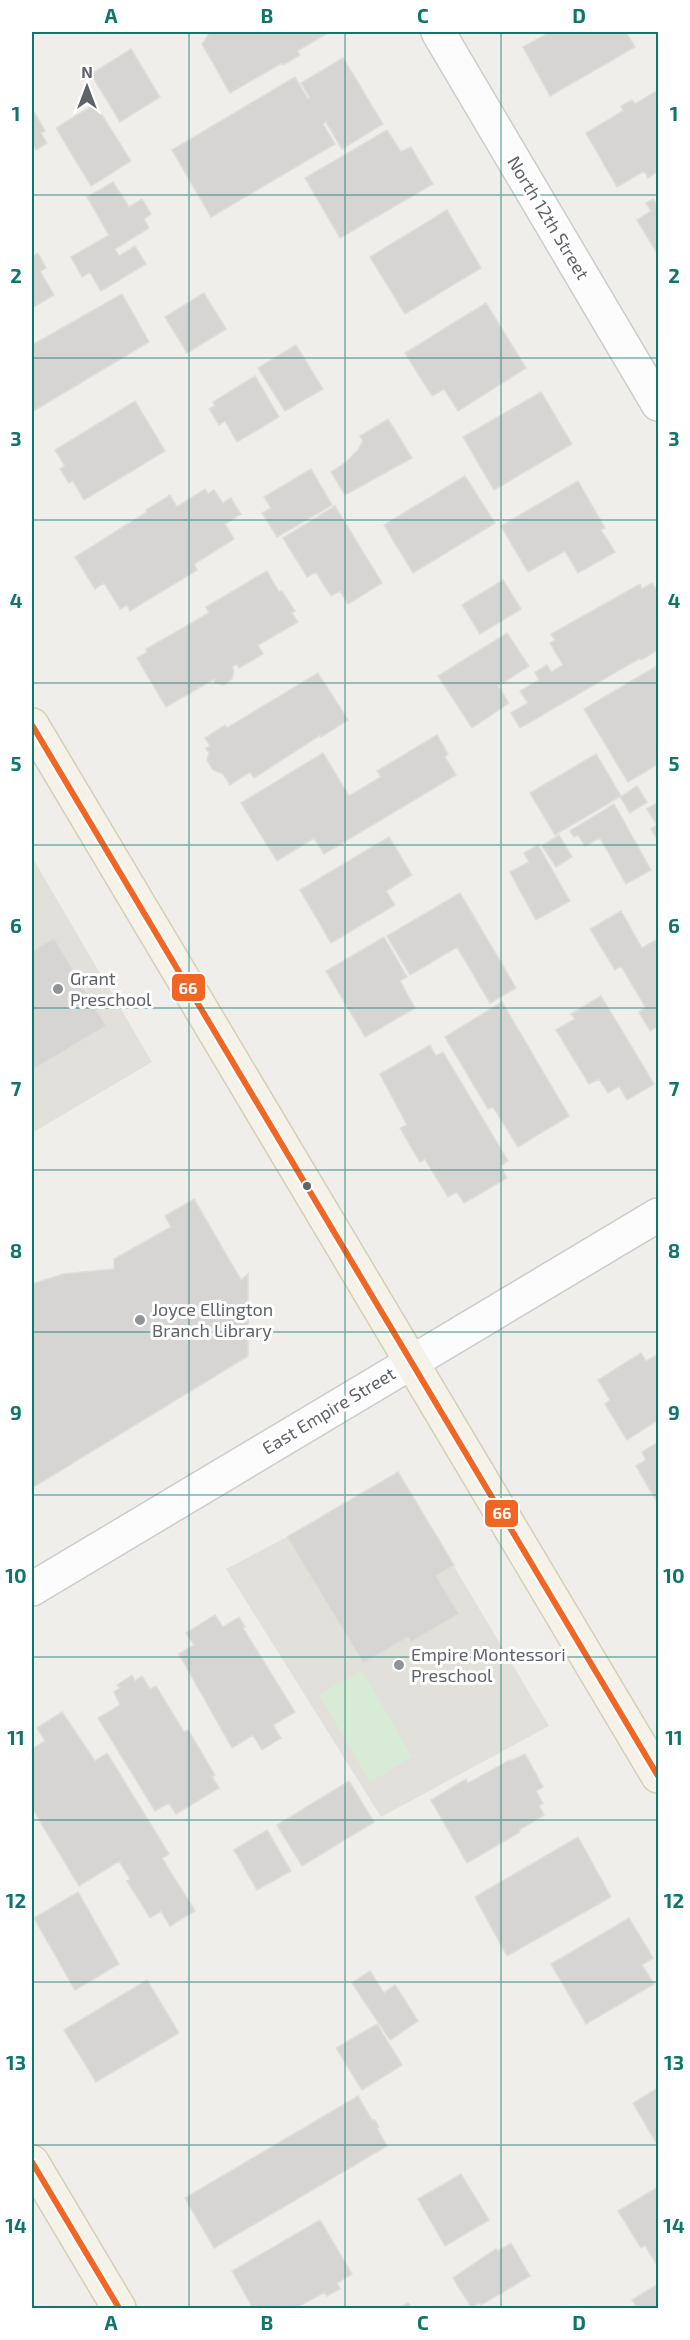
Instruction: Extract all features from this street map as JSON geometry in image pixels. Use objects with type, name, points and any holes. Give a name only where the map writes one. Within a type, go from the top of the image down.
[{"type":"main road","points":[[32,725],[658,1776]]},
{"type":"main road","points":[[32,2162],[118,2308]]},
{"type":"street","name":"North 12th Street","points":[[438,32],[658,404]]},
{"type":"street","name":"East Empire Street","points":[[32,1589],[658,1215]]},
{"type":"shaded area","points":[[32,857],[152,1062],[32,1133]]},
{"type":"shaded area","name":"Empire Montessori Preschool","points":[[398,1472],[549,1726],[381,1817],[226,1569],[287,1537]]},
{"type":"green space","points":[[362,1670],[412,1757],[370,1782],[319,1695]]},
{"type":"building","points":[[210,32],[330,32],[297,51],[300,55],[230,93],[202,44]]},
{"type":"building","points":[[550,32],[626,32],[635,47],[550,96],[523,47]]},
{"type":"building","points":[[131,49],[160,97],[120,122],[91,74]]},
{"type":"building","points":[[343,58],[383,124],[342,149],[326,122],[323,124],[335,144],[211,217],[172,150],[295,77],[308,99],[310,98],[301,83]]},
{"type":"building","points":[[658,90],[658,171],[648,178],[644,171],[617,187],[586,133],[623,111],[621,106],[632,100],[635,104]]},
{"type":"building","points":[[95,104],[131,161],[91,186],[56,128]]},
{"type":"building","points":[[35,113],[45,131],[41,133],[47,143],[36,150],[32,142],[32,116]]},
{"type":"building","points":[[387,130],[401,152],[411,147],[433,184],[340,238],[305,178]]},
{"type":"building","points":[[113,182],[129,207],[142,199],[151,214],[144,219],[149,228],[115,249],[119,256],[135,246],[146,264],[101,291],[90,272],[82,277],[71,257],[109,235],[87,197]]},
{"type":"building","points":[[653,199],[658,206],[658,255],[637,220],[651,211],[646,203]]},
{"type":"building","points":[[447,210],[481,268],[405,314],[370,257]]},
{"type":"building","points":[[38,253],[46,268],[40,271],[54,295],[32,308],[32,257]]},
{"type":"building","points":[[204,293],[226,329],[187,353],[165,317]]},
{"type":"building","points":[[122,294],[149,342],[32,412],[32,345]]},
{"type":"building","points":[[486,303],[526,368],[458,411],[444,389],[432,396],[405,353]]},
{"type":"building","points":[[296,345],[323,389],[285,411],[258,368]]},
{"type":"building","points":[[255,376],[279,417],[237,442],[225,421],[219,425],[209,409],[215,406],[213,402]]},
{"type":"building","points":[[541,392],[572,444],[494,490],[463,437]]},
{"type":"building","points":[[135,401],[165,451],[84,500],[73,481],[69,483],[60,469],[65,466],[55,450]]},
{"type":"building","points":[[388,419],[412,458],[345,495],[331,472],[345,463],[358,450],[363,441],[360,436]]},
{"type":"building","points":[[311,469],[332,505],[277,537],[262,513],[271,508],[264,497]]},
{"type":"building","points":[[465,476],[495,523],[413,573],[384,525]]},
{"type":"building","points":[[578,481],[605,528],[601,530],[615,552],[578,573],[565,551],[528,572],[501,526]]},
{"type":"building","points":[[205,489],[208,494],[214,490],[223,503],[231,498],[241,514],[225,524],[234,539],[194,564],[197,570],[130,611],[127,605],[120,609],[104,583],[95,589],[75,557],[170,495],[177,507]]},
{"type":"building","points":[[335,506],[382,583],[348,604],[340,591],[331,596],[316,572],[307,577],[283,538]]},
{"type":"building","points":[[267,571],[279,592],[282,591],[295,611],[292,613],[298,622],[258,645],[263,654],[239,668],[237,664],[232,667],[234,671],[232,679],[223,685],[215,683],[214,679],[166,707],[137,658],[147,652],[146,649],[209,613],[206,607]]},
{"type":"building","points":[[503,580],[521,609],[480,634],[462,605]]},
{"type":"building","points":[[652,583],[658,593],[658,650],[641,660],[640,658],[520,728],[511,713],[528,703],[520,691],[539,680],[535,672],[547,665],[551,672],[563,665],[550,643],[555,640],[551,634],[640,584],[642,589]]},
{"type":"building","points":[[507,633],[529,666],[498,686],[509,703],[472,728],[438,676]]},
{"type":"building","points":[[655,667],[658,672],[658,764],[628,782],[584,709]]},
{"type":"building","points":[[318,673],[348,720],[321,737],[320,735],[254,778],[250,772],[230,785],[223,774],[213,770],[207,760],[209,753],[206,748],[210,746],[205,738],[225,725],[227,728]]},
{"type":"building","points":[[437,735],[448,754],[445,757],[456,775],[324,854],[314,838],[277,861],[241,803],[323,753],[349,796],[381,777],[377,771]]},
{"type":"building","points":[[596,754],[621,796],[555,835],[530,793]]},
{"type":"building","points":[[637,786],[647,802],[630,813],[620,797]]},
{"type":"building","points":[[658,802],[657,839],[651,829],[657,825],[647,809]]},
{"type":"building","points":[[614,804],[651,870],[626,884],[600,838],[585,846],[578,835],[574,837],[570,831]]},
{"type":"building","points":[[559,835],[572,857],[556,867],[542,846]]},
{"type":"building","points":[[389,837],[412,875],[386,891],[395,905],[331,943],[300,890]]},
{"type":"building","points":[[538,845],[570,901],[536,920],[510,872],[529,862],[524,853]]},
{"type":"building","points":[[460,893],[516,988],[490,1003],[457,947],[410,975],[387,936]]},
{"type":"building","points":[[621,911],[642,948],[658,939],[658,1026],[650,1031],[639,1012],[646,1008],[621,966],[615,970],[590,929]]},
{"type":"building","points":[[384,937],[407,977],[400,981],[415,1008],[365,1037],[326,971]]},
{"type":"building","name":"Grant Preschool","points":[[54,938],[106,1026],[32,1070],[32,951]]},
{"type":"building","points":[[601,996],[654,1084],[627,1100],[619,1086],[608,1093],[599,1079],[589,1084],[556,1030],[575,1019],[571,1014]]},
{"type":"building","points":[[502,1002],[569,1116],[518,1147],[493,1107],[488,1109],[445,1037]]},
{"type":"building","points":[[430,1045],[436,1056],[443,1052],[508,1161],[500,1166],[507,1178],[464,1203],[457,1192],[448,1197],[425,1159],[420,1162],[400,1128],[407,1125],[380,1074]]},
{"type":"building","name":"Joyce Ellington Branch Library","points":[[194,1199],[241,1280],[248,1274],[248,1356],[32,1488],[32,1284],[63,1274],[114,1269],[114,1259],[171,1227],[165,1216]]},
{"type":"building","points":[[641,1353],[646,1361],[658,1354],[658,1420],[627,1440],[605,1404],[610,1400],[598,1380]]},
{"type":"building","points":[[658,1442],[658,1504],[636,1466],[646,1460],[642,1452]]},
{"type":"building","points":[[398,1472],[454,1565],[436,1576],[459,1614],[411,1642],[408,1637],[363,1663],[287,1537]]},
{"type":"building","points":[[215,1615],[223,1627],[239,1617],[245,1627],[243,1628],[295,1712],[273,1725],[281,1738],[262,1750],[253,1735],[232,1748],[179,1654],[194,1645],[186,1633]]},
{"type":"building","points":[[132,1675],[135,1681],[142,1676],[150,1689],[156,1686],[184,1732],[188,1730],[215,1775],[212,1777],[219,1788],[176,1814],[169,1803],[155,1811],[98,1718],[120,1705],[114,1692],[120,1688],[117,1685]]},
{"type":"building","points":[[62,1712],[95,1761],[107,1753],[169,1854],[162,1858],[195,1911],[170,1926],[161,1911],[150,1918],[127,1881],[130,1879],[119,1861],[79,1886],[32,1808],[32,1749],[45,1741],[37,1728]]},
{"type":"building","points":[[525,1754],[543,1787],[536,1791],[543,1803],[539,1806],[544,1815],[467,1863],[431,1800],[466,1779],[468,1783]]},
{"type":"building","points":[[349,1781],[374,1822],[302,1866],[277,1825]]},
{"type":"building","points":[[267,1830],[291,1871],[257,1890],[234,1850]]},
{"type":"building","points":[[578,1837],[611,1897],[507,1956],[475,1897]]},
{"type":"building","points":[[78,1892],[119,1964],[75,1990],[34,1918]]},
{"type":"building","points":[[629,1918],[653,1958],[642,1965],[654,1984],[586,2024],[551,1964]]},
{"type":"building","points":[[370,1971],[384,1993],[395,1985],[418,2021],[390,2040],[352,1983]]},
{"type":"building","points":[[147,1980],[179,2033],[96,2082],[64,2030]]},
{"type":"building","points":[[377,2024],[402,2065],[362,2090],[336,2048]]},
{"type":"building","points":[[658,2088],[658,2146],[633,2103]]},
{"type":"building","points":[[358,2096],[372,2120],[375,2120],[387,2146],[214,2248],[185,2198]]},
{"type":"building","points":[[461,2174],[489,2220],[445,2246],[418,2199]]},
{"type":"building","points":[[658,2187],[658,2267],[645,2245],[641,2248],[618,2211]]},
{"type":"building","points":[[320,2220],[352,2274],[337,2283],[340,2289],[327,2296],[325,2292],[296,2308],[253,2308],[232,2271]]},
{"type":"building","points":[[511,2243],[530,2276],[481,2305],[480,2303],[471,2307],[453,2278],[496,2249],[498,2251]]},
{"type":"building","points":[[658,2284],[658,2308],[638,2308],[632,2300]]},
{"type":"building","points":[[408,2303],[412,2308],[399,2308]]},
{"type":"transit line","name":"66","points":[[32,725],[658,1776]]},
{"type":"transit line","name":"66","points":[[32,2162],[119,2308]]},
{"type":"place","name":"Grant Preschool","points":[[58,989]]},
{"type":"place","name":"Joyce Ellington Branch Library","points":[[140,1320]]},
{"type":"place","name":"Empire Montessori Preschool","points":[[399,1665]]}]
